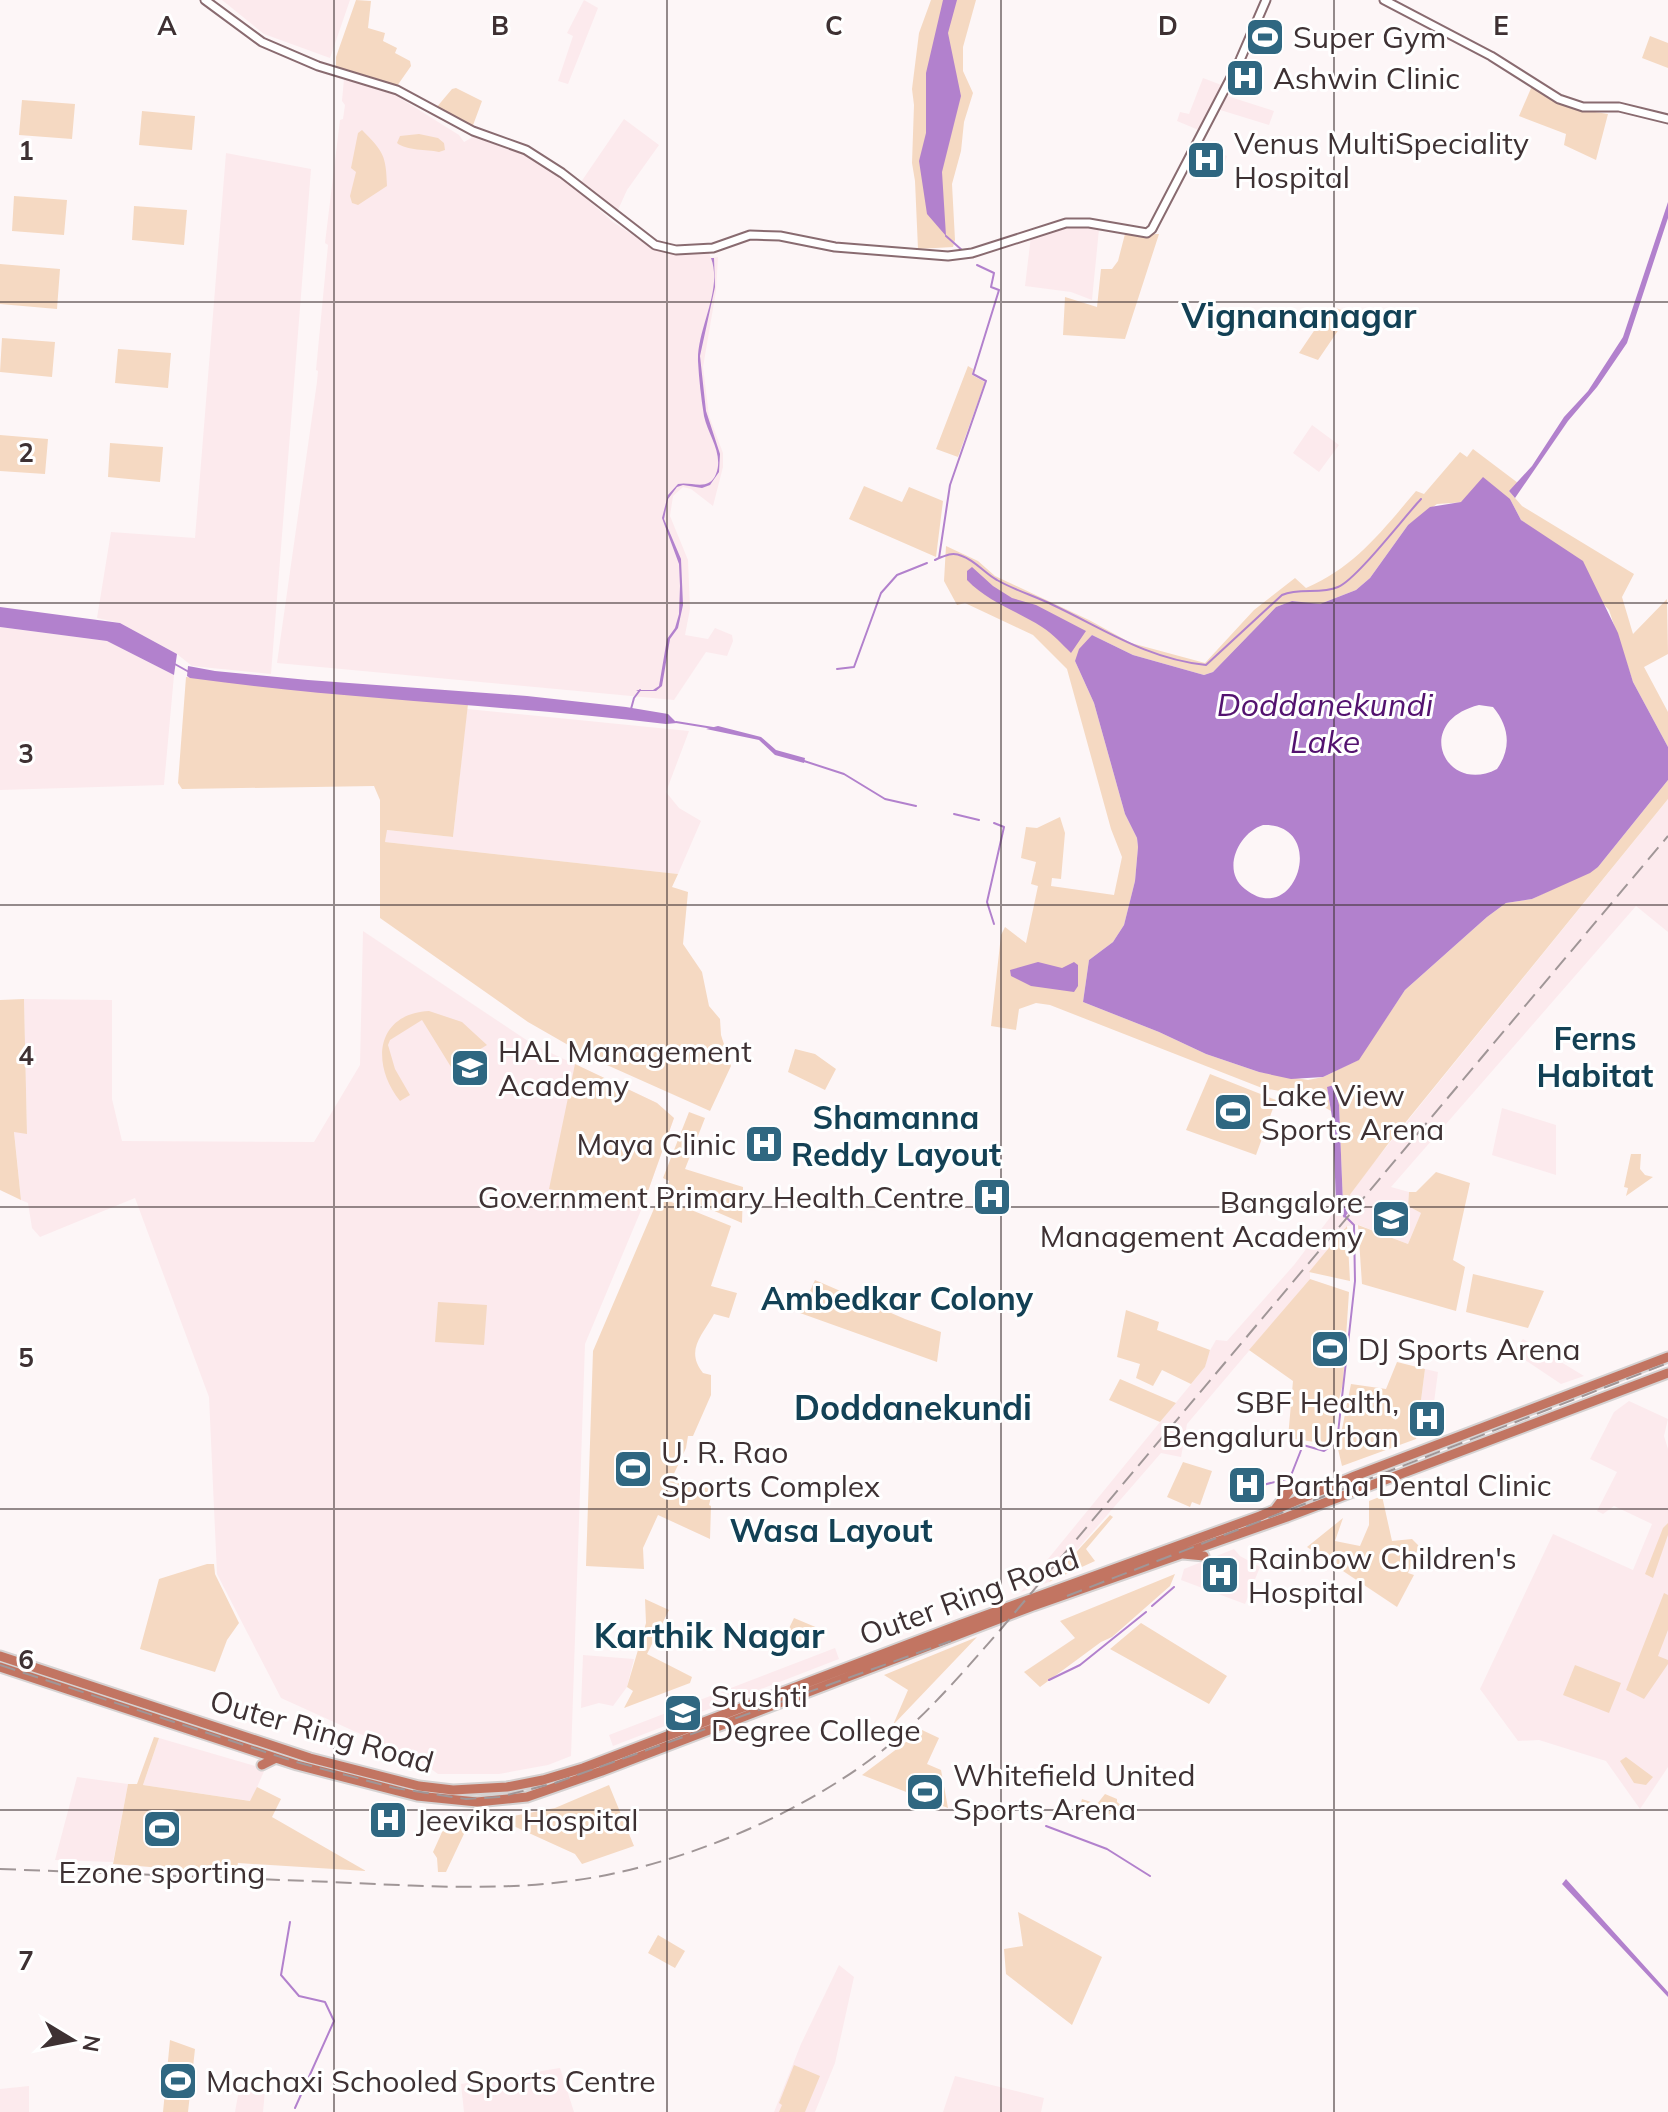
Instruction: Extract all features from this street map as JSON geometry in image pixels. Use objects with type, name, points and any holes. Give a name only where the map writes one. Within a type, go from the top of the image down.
[{"type":"highway","name":"Outer Ring Road","points":[[0,1656],[333,1765],[419,1786],[479,1789],[514,1786],[583,1768],[691,1723],[1276,1508],[1668,1357]]},
{"type":"highway","name":"Outer Ring Road","points":[[0,1667],[276,1758],[417,1796],[480,1802],[517,1798],[682,1746],[1019,1612],[1181,1559],[1668,1373]]},
{"type":"highway","points":[[1276,1508],[1289,1491]]},
{"type":"highway","points":[[1181,1559],[1204,1556]]},
{"type":"highway","points":[[183,1727],[188,1742]]},
{"type":"highway","points":[[262,1765],[276,1758]]},
{"type":"highway","points":[[558,1800],[562,1785]]},
{"type":"highway","points":[[514,1786],[508,1793],[517,1798]]},
{"type":"highway","points":[[479,1789],[485,1796],[480,1802]]},
{"type":"main road","points":[[205,0],[262,42],[318,66],[397,90],[473,131],[526,150],[562,173],[655,245],[676,250],[713,248],[750,235],[780,236],[835,247],[948,256],[972,253],[1066,223],[1089,223],[1147,233],[1152,229],[1240,60],[1266,0]]},
{"type":"main road","points":[[1384,0],[1491,56],[1559,99],[1583,107],[1619,107],[1668,119]]},
{"type":"shaded area","points":[[222,0],[350,0],[330,58],[264,34]]},
{"type":"shaded area","points":[[356,0],[371,1],[368,28],[385,33],[383,41],[397,48],[395,53],[410,61],[411,66],[397,86],[336,68],[336,57]]},
{"type":"shaded area","points":[[584,0],[598,8],[568,84],[558,81],[573,36],[567,33]]},
{"type":"shaded area","points":[[931,0],[976,0],[963,47],[963,71],[973,93],[952,184],[953,247],[918,249],[912,163],[912,89],[919,33]]},
{"type":"shaded area","points":[[1650,36],[1668,43],[1668,68],[1642,58]]},
{"type":"shaded area","points":[[1203,78],[1224,86],[1201,131],[1177,121],[1180,112],[1189,114]]},
{"type":"shaded area","points":[[344,79],[395,95],[459,135],[464,142],[473,137],[527,155],[558,174],[613,222],[654,249],[676,254],[709,253],[711,258],[718,257],[716,291],[703,367],[709,416],[723,453],[723,467],[713,506],[691,489],[683,487],[673,496],[670,516],[688,560],[690,609],[685,635],[708,639],[715,628],[732,635],[733,641],[727,656],[706,652],[674,700],[277,663],[317,382],[328,245],[325,243],[340,120],[343,119],[345,105],[342,101]]},
{"type":"shaded area","points":[[1532,86],[1568,105],[1608,114],[1596,160],[1564,145],[1566,134],[1519,116]]},
{"type":"shaded area","points":[[456,88],[482,101],[472,128],[436,108]]},
{"type":"shaded area","points":[[1224,95],[1274,111],[1269,125],[1217,109]]},
{"type":"shaded area","points":[[22,100],[75,104],[72,139],[19,135]]},
{"type":"shaded area","points":[[142,111],[195,116],[192,150],[139,145]]},
{"type":"shaded area","points":[[624,119],[659,145],[627,190],[617,212],[581,182]]},
{"type":"shaded area","points":[[362,130],[382,155],[387,186],[358,205],[352,203],[350,196],[356,172],[351,168],[358,133]]},
{"type":"shaded area","points":[[419,134],[438,138],[444,143],[445,150],[411,149],[397,143],[400,136]]},
{"type":"shaded area","points":[[1206,146],[1227,156],[1221,173],[1197,163]]},
{"type":"shaded area","points":[[226,153],[311,169],[271,674],[192,666],[177,654],[120,623],[97,618],[111,532],[195,538]]},
{"type":"shaded area","points":[[14,196],[67,200],[64,235],[12,231]]},
{"type":"shaded area","points":[[134,206],[187,210],[184,245],[132,240]]},
{"type":"shaded area","points":[[1061,226],[1099,229],[1092,300],[1071,292],[1025,286],[1031,236]]},
{"type":"shaded area","points":[[1125,234],[1147,237],[1159,234],[1125,339],[1063,335],[1065,297],[1097,307],[1101,269],[1112,269],[1118,261]]},
{"type":"shaded area","points":[[0,264],[60,269],[57,309],[0,304]]},
{"type":"shaded area","points":[[1333,307],[1350,313],[1318,360],[1299,353],[1324,316],[1329,317]]},
{"type":"shaded area","points":[[2,338],[55,342],[52,377],[0,372]]},
{"type":"shaded area","points":[[118,349],[171,353],[168,388],[115,383]]},
{"type":"shaded area","points":[[968,366],[973,369],[972,375],[985,382],[958,457],[936,449]]},
{"type":"shaded area","points":[[1312,425],[1339,445],[1319,472],[1293,453]]},
{"type":"shaded area","points":[[0,435],[48,439],[45,474],[0,471]]},
{"type":"shaded area","points":[[110,443],[163,447],[160,482],[108,477]]},
{"type":"shaded area","points":[[1473,449],[1518,483],[1509,491],[1522,506],[1634,574],[1622,597],[1633,634],[1667,599],[1668,654],[1644,667],[1668,712],[1668,747],[1633,682],[1609,610],[1521,520],[1510,499],[1437,504],[1408,525],[1370,578],[1356,590],[1320,604],[1292,601],[1276,607],[1213,672],[1204,675],[1133,655],[1092,635],[1075,661],[1094,703],[1125,814],[1138,847],[1135,881],[1124,925],[1113,942],[1089,960],[1083,1002],[1206,1054],[1259,1072],[1308,1080],[1323,1077],[1358,1060],[1405,990],[1506,903],[1532,899],[1598,867],[1668,780],[1668,799],[1388,1144],[1343,1204],[1339,1105],[1327,1087],[1331,1111],[1303,1095],[1262,1088],[1050,1005],[1036,1003],[1019,1009],[1016,1030],[991,1026],[1001,935],[1005,927],[1026,943],[1038,886],[1031,884],[1036,862],[1021,858],[1026,827],[1037,828],[1060,817],[1065,833],[1061,879],[1052,878],[1051,886],[1114,895],[1122,857],[1111,829],[1067,669],[1033,635],[965,603],[957,605],[944,581],[946,546],[978,561],[995,576],[1131,643],[1205,663],[1254,610],[1295,578],[1306,588],[1353,559],[1416,491],[1424,494],[1460,452],[1467,457]]},
{"type":"shaded area","points":[[864,486],[902,502],[909,487],[943,501],[936,557],[849,519]]},
{"type":"shaded area","points":[[0,627],[107,641],[174,675],[164,785],[0,790]]},
{"type":"shaded area","points":[[186,677],[468,704],[453,837],[387,830],[385,842],[678,874],[672,887],[688,892],[683,944],[702,972],[709,1006],[720,1019],[721,1035],[731,1066],[710,1111],[589,1057],[528,1022],[380,918],[380,800],[374,786],[182,789],[178,783]]},
{"type":"shaded area","points":[[467,709],[689,731],[666,792],[679,808],[701,821],[678,874],[385,842],[386,830],[453,837]]},
{"type":"shaded area","points":[[1668,799],[1668,932],[1636,906],[1391,1187],[1409,1192],[1408,1206],[1421,1213],[1408,1244],[1359,1225],[1347,1226],[1310,1272],[1310,1279],[1187,1424],[1181,1457],[1161,1453],[1049,1582],[1021,1592],[1205,1367],[1216,1340],[1227,1341],[1294,1265],[1338,1207],[1345,1217],[1348,1212],[1343,1204],[1371,1166]]},
{"type":"shaded area","points":[[363,931],[534,1045],[657,1103],[674,1118],[642,1208],[585,1344],[571,1756],[548,1765],[499,1774],[438,1774],[420,1761],[281,1698],[217,1574],[209,1397],[135,1198],[40,1237],[32,1228],[28,1203],[21,1200],[14,1131],[27,1133],[24,999],[112,1000],[112,1099],[122,1141],[314,1142],[360,1065]]},
{"type":"shaded area","points":[[24,999],[27,1134],[14,1132],[21,1200],[0,1190],[0,1000]]},
{"type":"shaded area","points":[[429,1011],[462,1022],[487,1045],[451,1067],[422,1020],[390,1040],[388,1045],[395,1069],[410,1095],[400,1101],[385,1072],[383,1044],[388,1031],[398,1021],[411,1014]]},
{"type":"shaded area","points":[[795,1049],[815,1054],[836,1069],[825,1090],[788,1072]]},
{"type":"shaded area","points":[[575,1064],[657,1103],[674,1118],[642,1208],[549,1189]]},
{"type":"shaded area","name":"Lake View Sports Arena","points":[[1210,1074],[1276,1100],[1256,1155],[1186,1130]]},
{"type":"shaded area","points":[[1502,1108],[1556,1125],[1556,1175],[1492,1155]]},
{"type":"shaded area","points":[[689,1112],[705,1118],[685,1169],[743,1187],[742,1223],[666,1190],[669,1181],[663,1178]]},
{"type":"shaded area","points":[[1631,1154],[1641,1154],[1640,1169],[1645,1175],[1653,1177],[1626,1196],[1628,1188],[1624,1187]]},
{"type":"shaded area","points":[[1436,1172],[1470,1183],[1453,1260],[1465,1267],[1456,1311],[1362,1284],[1358,1225],[1408,1244],[1421,1213],[1408,1206],[1409,1192],[1416,1192]]},
{"type":"shaded area","points":[[659,1197],[731,1226],[711,1286],[737,1293],[729,1318],[714,1314],[697,1343],[695,1357],[703,1373],[711,1375],[711,1395],[693,1436],[688,1436],[686,1448],[671,1480],[713,1489],[709,1505],[710,1539],[658,1515],[643,1548],[644,1569],[586,1566],[593,1351]]},
{"type":"shaded area","points":[[1347,1226],[1350,1281],[1309,1272]]},
{"type":"shaded area","points":[[1473,1274],[1544,1291],[1528,1328],[1466,1312]]},
{"type":"shaded area","points":[[1310,1279],[1349,1292],[1343,1383],[1328,1444],[1288,1438],[1293,1381],[1249,1350]]},
{"type":"shaded area","points":[[815,1280],[941,1332],[937,1362],[800,1313]]},
{"type":"shaded area","points":[[438,1302],[487,1305],[484,1345],[435,1342]]},
{"type":"shaded area","points":[[1126,1310],[1159,1322],[1157,1330],[1210,1350],[1205,1367],[1191,1384],[1162,1370],[1153,1386],[1136,1378],[1140,1364],[1117,1357]]},
{"type":"shaded area","points":[[1523,1339],[1584,1376],[1561,1384],[1513,1352]]},
{"type":"shaded area","points":[[1397,1362],[1425,1369],[1416,1439],[1342,1466],[1338,1449],[1351,1384],[1386,1389]]},
{"type":"shaded area","points":[[1425,1369],[1438,1372],[1430,1433],[1416,1439]]},
{"type":"shaded area","points":[[1120,1379],[1176,1403],[1160,1422],[1109,1400]]},
{"type":"shaded area","points":[[1629,1401],[1668,1419],[1664,1436],[1668,1449],[1668,1767],[1640,1809],[1606,1761],[1539,1740],[1518,1741],[1480,1689],[1553,1534],[1633,1570],[1652,1524],[1614,1506],[1603,1514],[1597,1511],[1617,1472],[1590,1459],[1614,1412]]},
{"type":"shaded area","points":[[1183,1462],[1212,1471],[1200,1505],[1192,1502],[1190,1507],[1167,1497]]},
{"type":"shaded area","points":[[1382,1496],[1392,1541],[1412,1539],[1419,1546],[1408,1573],[1414,1575],[1397,1607],[1307,1547],[1343,1518],[1335,1541],[1360,1546],[1369,1525],[1369,1501]]},
{"type":"shaded area","points":[[1110,1515],[1113,1517],[1086,1549],[1095,1561],[1049,1582]]},
{"type":"shaded area","points":[[1668,1523],[1668,1535],[1653,1578],[1645,1574],[1663,1528]]},
{"type":"shaded area","name":"Rainbow Children's Hospital","points":[[1234,1549],[1260,1567],[1245,1604],[1181,1580],[1184,1569]]},
{"type":"shaded area","points":[[214,1564],[215,1574],[239,1623],[227,1640],[215,1672],[140,1649],[159,1579]]},
{"type":"shaded area","points":[[1175,1574],[1170,1586],[1112,1637],[1040,1687],[1024,1672],[1075,1638],[1060,1621]]},
{"type":"shaded area","points":[[1664,1593],[1668,1595],[1668,1630],[1658,1656],[1668,1660],[1668,1664],[1644,1699],[1626,1690]]},
{"type":"shaded area","points":[[645,1599],[669,1610],[647,1654],[692,1677],[690,1683],[624,1708],[633,1691],[627,1687],[646,1623]]},
{"type":"shaded area","points":[[794,1618],[825,1631],[779,1649]]},
{"type":"shaded area","points":[[1141,1623],[1227,1676],[1209,1704],[1110,1649]]},
{"type":"shaded area","points":[[977,1637],[893,1725],[908,1690],[884,1675]]},
{"type":"shaded area","points":[[835,1648],[839,1659],[613,1746],[609,1735]]},
{"type":"shaded area","points":[[583,1655],[634,1659],[627,1687],[613,1706],[599,1703],[581,1708]]},
{"type":"shaded area","points":[[1575,1665],[1621,1683],[1609,1713],[1563,1695]]},
{"type":"shaded area","name":"Whitefield United Sports Arena","points":[[922,1730],[939,1738],[927,1764],[941,1770],[948,1808],[862,1775]]},
{"type":"shaded area","points":[[154,1737],[159,1738],[143,1785],[250,1801],[257,1787],[281,1799],[272,1817],[366,1871],[238,1863],[236,1874],[113,1864],[128,1784],[137,1784]]},
{"type":"shaded area","points":[[159,1738],[265,1769],[251,1801],[143,1785]]},
{"type":"shaded area","points":[[1626,1757],[1653,1777],[1646,1785],[1634,1783],[1620,1761]]},
{"type":"shaded area","points":[[77,1777],[128,1784],[113,1862],[55,1860]]},
{"type":"shaded area","points":[[609,1785],[634,1846],[582,1864],[575,1854],[498,1819],[555,1808]]},
{"type":"shaded area","points":[[1105,1794],[1117,1799],[1127,1810],[1112,1815],[1080,1807],[1082,1799],[1097,1804]]},
{"type":"shaded area","points":[[471,1819],[446,1872],[438,1872],[437,1858],[433,1852],[447,1821]]},
{"type":"shaded area","points":[[1018,1912],[1102,1957],[1072,2025],[1006,1974],[1004,1949],[1023,1946]]},
{"type":"shaded area","points":[[658,1935],[685,1951],[675,1968],[648,1953]]},
{"type":"shaded area","points":[[839,1965],[854,1977],[835,2063],[815,2112],[774,2112],[801,2044]]},
{"type":"shaded area","name":"Machaxi Schooled Sports Centre","points":[[170,2040],[195,2049],[188,2112],[163,2112]]},
{"type":"shaded area","points":[[794,2065],[820,2076],[805,2112],[779,2112],[782,2105],[779,2103]]},
{"type":"shaded area","points":[[560,2068],[574,2112],[464,2112],[461,2084]]},
{"type":"shaded area","points":[[955,2076],[1044,2098],[1041,2112],[943,2112]]},
{"type":"shaded area","points":[[240,2084],[265,2090],[263,2112],[235,2112]]},
{"type":"shaded area","points":[[29,2086],[29,2112],[0,2112],[0,2089]]},
{"type":"water","points":[[943,0],[957,0],[948,33],[961,96],[942,172],[946,236],[927,214],[919,161],[926,133],[926,73]]},
{"type":"water","points":[[1668,202],[1668,218],[1627,343],[1515,498],[1509,491],[1532,466],[1564,417],[1588,391],[1623,337]]},
{"type":"water","points":[[711,258],[714,258],[715,287],[700,356],[706,411],[720,454],[719,472],[710,485],[702,488],[677,487],[668,499],[664,519],[681,559],[683,605],[678,628],[670,639],[662,686],[656,691],[638,691],[653,690],[659,686],[667,639],[675,628],[679,614],[679,564],[662,518],[668,495],[678,484],[709,483],[718,467],[717,452],[704,416],[698,361],[714,283]]},
{"type":"water","name":"Doddanekundi Lake","points":[[1483,477],[1510,499],[1521,520],[1583,561],[1618,633],[1633,682],[1668,747],[1668,780],[1598,867],[1532,899],[1506,903],[1487,917],[1405,990],[1359,1060],[1323,1077],[1291,1079],[1259,1072],[1206,1054],[1083,1002],[1089,960],[1113,942],[1124,925],[1135,881],[1138,847],[1125,814],[1094,703],[1075,661],[1079,649],[1092,635],[1133,655],[1204,675],[1213,672],[1276,607],[1292,601],[1320,604],[1356,590],[1370,578],[1408,525],[1430,507],[1461,502]],"holes":[[[1479,705],[1493,707],[1507,737],[1505,753],[1497,769],[1479,775],[1463,773],[1451,765],[1443,754],[1441,740],[1446,726],[1458,714]],[[1263,825],[1283,829],[1295,840],[1300,855],[1298,872],[1291,886],[1279,896],[1263,898],[1245,889],[1234,873],[1240,844],[1254,829]]]},
{"type":"water","points":[[972,567],[1012,598],[1036,605],[1086,631],[1071,653],[1042,627],[975,588],[967,580],[967,571]]},
{"type":"water","points":[[0,607],[120,623],[177,654],[174,675],[107,641],[0,627]]},
{"type":"water","points":[[188,666],[308,680],[527,696],[626,707],[668,714],[677,723],[249,686],[190,678],[187,676]]},
{"type":"water","points":[[718,726],[761,737],[776,750],[805,758],[804,763],[775,755],[759,740],[706,729]]},
{"type":"water","points":[[1038,962],[1062,968],[1074,962],[1078,965],[1078,986],[1074,992],[1031,986],[1011,976],[1010,970]]},
{"type":"water","points":[[1334,1085],[1339,1105],[1343,1204],[1348,1213],[1344,1218],[1336,1204],[1333,1123],[1327,1087]]},
{"type":"water","points":[[1566,1879],[1668,1992],[1668,1997],[1562,1884]]},
{"type":"waterway","points":[[946,236],[963,251]]},
{"type":"waterway","points":[[935,560],[939,558],[950,485],[986,381],[973,374],[999,290],[991,287],[994,273],[977,265]]},
{"type":"waterway","points":[[939,558],[953,554],[962,556],[1004,584],[1126,642],[1164,656],[1206,665],[1282,595],[1331,589],[1346,582],[1421,499]]},
{"type":"waterway","points":[[837,669],[854,667],[881,593],[897,575],[927,563]]},
{"type":"waterway","points":[[173,663],[189,672]]},
{"type":"waterway","points":[[631,709],[640,690]]},
{"type":"waterway","points":[[676,722],[713,728]]},
{"type":"waterway","points":[[804,761],[844,774],[885,799],[916,806]]},
{"type":"waterway","points":[[954,814],[979,820]]},
{"type":"waterway","points":[[994,823],[1004,827],[987,902],[994,924]]},
{"type":"waterway","points":[[1259,1486],[1290,1478],[1303,1445],[1324,1451],[1337,1442],[1355,1281],[1354,1225],[1345,1216]]},
{"type":"waterway","points":[[1152,1606],[1174,1587]]},
{"type":"waterway","points":[[1049,1680],[1080,1665],[1146,1612]]},
{"type":"waterway","points":[[1046,1826],[1107,1849],[1150,1876]]},
{"type":"waterway","points":[[290,1922],[281,1975],[299,1996],[325,2002],[334,2021],[295,2108]]},
{"type":"railway","points":[[0,1869],[435,1886],[531,1885],[603,1876],[689,1853],[773,1818],[812,1797],[883,1750],[945,1692],[1668,836]]},
{"type":"railway","points":[[1067,1596],[1668,1363]]},
{"type":"railway","points":[[0,1665],[296,1762],[395,1788],[466,1799],[499,1797],[555,1783],[951,1641]]},
{"type":"place","name":"Super Gym","points":[[1265,37]]},
{"type":"place","name":"Ashwin Clinic","points":[[1245,78]]},
{"type":"place","name":"Venus MultiSpeciality Hospital","points":[[1206,160]]},
{"type":"place","name":"HAL Management Academy","points":[[470,1068]]},
{"type":"place","name":"Lake View Sports Arena","points":[[1233,1112]]},
{"type":"place","name":"Maya Clinic","points":[[764,1144]]},
{"type":"place","name":"Government Primary Health Centre","points":[[992,1197]]},
{"type":"place","name":"Bangalore Management Academy","points":[[1391,1219]]},
{"type":"place","name":"DJ Sports Arena","points":[[1330,1349]]},
{"type":"place","name":"SBF Health, Bengaluru Urban","points":[[1427,1419]]},
{"type":"place","name":"U. R. Rao Sports Complex","points":[[633,1469]]},
{"type":"place","name":"Partha Dental Clinic","points":[[1247,1485]]},
{"type":"place","name":"Rainbow Children's Hospital","points":[[1220,1575]]},
{"type":"place","name":"Srushti Degree College","points":[[683,1713]]},
{"type":"place","name":"Whitefield United Sports Arena","points":[[925,1792]]},
{"type":"place","name":"Jeevika Hospital","points":[[388,1820]]},
{"type":"place","name":"Ezone sporting","points":[[162,1829]]},
{"type":"place","name":"Machaxi Schooled Sports Centre","points":[[178,2081]]},
{"type":"district","name":"Vignananagar","points":[[1299,315]]},
{"type":"district","name":"Ferns Habitat","points":[[1595,1056]]},
{"type":"district","name":"Shamanna Reddy Layout","points":[[896,1136]]},
{"type":"district","name":"Ambedkar Colony","points":[[897,1298]]},
{"type":"district","name":"Doddanekundi","points":[[913,1407]]},
{"type":"district","name":"Wasa Layout","points":[[831,1530]]},
{"type":"district","name":"Karthik Nagar","points":[[709,1635]]}]
